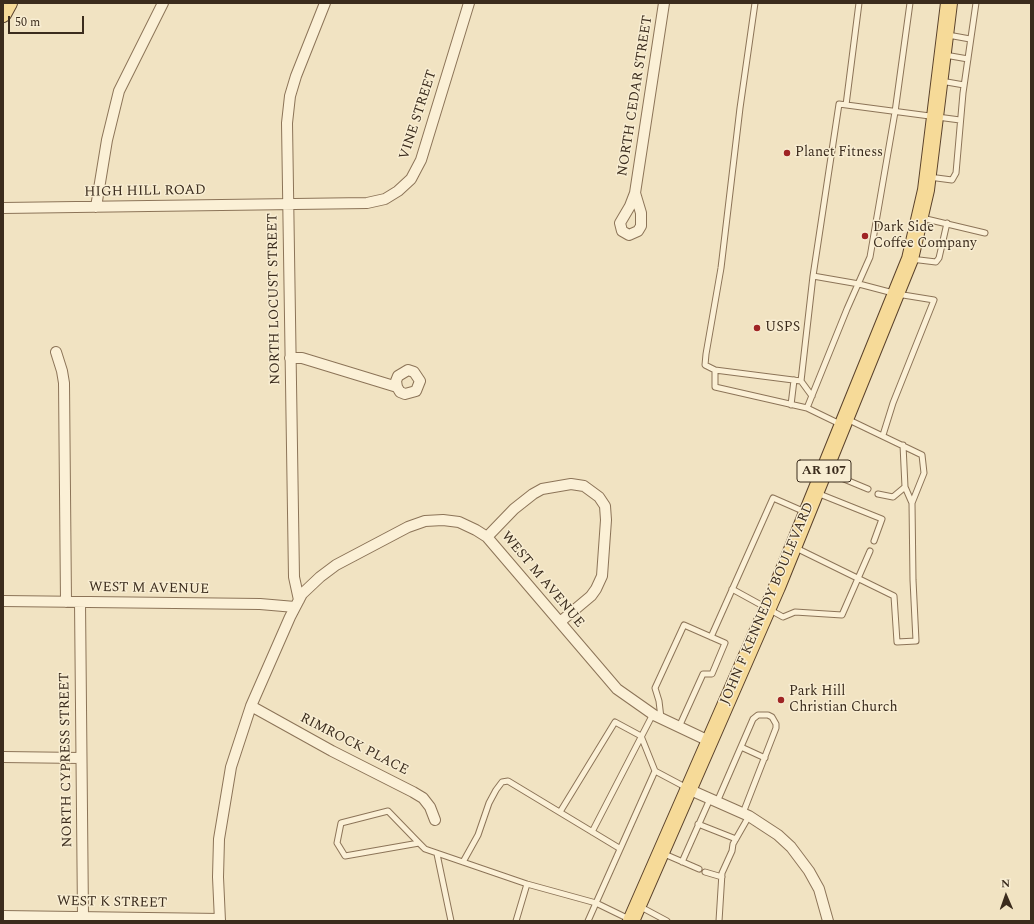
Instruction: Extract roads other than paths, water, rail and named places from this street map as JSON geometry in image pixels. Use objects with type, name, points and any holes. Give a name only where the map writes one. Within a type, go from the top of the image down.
[{"type":"main road","points":[[3,14],[9,3]]},
{"type":"main road","name":"JOHN F KENNEDY BOULEVARD","points":[[631,921],[768,608],[910,259],[921,217],[928,177],[949,3]]},
{"type":"street","points":[[96,207],[107,140],[119,91],[164,3]]},
{"type":"street","name":"NORTH LOCUST STREET","points":[[297,604],[294,577],[287,123],[290,96],[296,76],[325,3]]},
{"type":"street","name":"VINE STREET","points":[[288,204],[375,202],[392,196],[411,179],[421,160],[470,3]]},
{"type":"street","name":"NORTH CEDAR STREET","points":[[635,193],[664,3]]},
{"type":"street","name":"HIGH HILL ROAD","points":[[3,208],[288,204]]},
{"type":"street","points":[[56,352],[64,383],[66,602]]},
{"type":"street","points":[[290,358],[302,358],[397,387]]},
{"type":"street","points":[[487,537],[514,509],[542,489],[571,484],[584,486],[599,497],[605,506],[606,520],[602,576],[591,596],[560,622]]},
{"type":"street","name":"WEST M AVENUE","points":[[3,601],[297,604],[308,588],[336,565],[408,527],[419,523],[443,520],[459,522],[487,537],[617,689],[657,716],[709,741]]},
{"type":"street","name":"NORTH CYPRESS STREET","points":[[80,602],[83,917]]},
{"type":"street","points":[[220,920],[219,839],[223,806],[236,747],[251,706],[297,604]]},
{"type":"street","name":"RIMROCK PLACE","points":[[251,706],[332,752],[423,798],[430,808],[435,820]]},
{"type":"street","points":[[3,757],[81,758]]},
{"type":"street","points":[[688,789],[746,815],[778,835],[801,860],[819,889],[828,921]]},
{"type":"street","name":"WEST K STREET","points":[[3,916],[220,920]]},
{"type":"lane","points":[[756,3],[740,108],[721,268],[705,366],[715,370],[801,381]]},
{"type":"lane","points":[[846,105],[859,3]]},
{"type":"lane","points":[[807,408],[847,309],[870,257],[895,112],[910,3]]},
{"type":"lane","points":[[928,177],[952,180],[956,173],[964,85],[976,3]]},
{"type":"lane","points":[[945,35],[970,39]]},
{"type":"lane","points":[[942,55],[968,59]]},
{"type":"lane","points":[[940,80],[964,85]]},
{"type":"lane","points":[[812,396],[801,381],[813,276],[839,104],[960,120]]},
{"type":"lane","points":[[921,217],[986,233]]},
{"type":"lane","points":[[910,259],[936,262],[939,258],[947,223]]},
{"type":"lane","points":[[813,276],[859,284],[897,294],[934,300],[893,403],[883,435]]},
{"type":"lane","points":[[715,370],[715,387],[807,408],[883,435],[922,455],[924,473],[912,503],[913,580],[916,642],[897,642],[894,596],[856,579],[793,546]]},
{"type":"lane","points":[[791,404],[794,380]]},
{"type":"lane","points":[[903,445],[905,487],[912,503]]},
{"type":"lane","points":[[824,471],[868,489]]},
{"type":"lane","points":[[878,494],[893,497],[905,487]]},
{"type":"lane","points":[[815,492],[882,519],[874,541]]},
{"type":"lane","points":[[711,637],[773,498],[806,513]]},
{"type":"lane","points":[[732,589],[784,617],[795,612],[842,615],[856,579],[870,551]]},
{"type":"lane","points":[[592,832],[641,736],[657,716],[659,701],[656,688],[684,625],[725,643],[712,674],[703,674],[678,727]]},
{"type":"lane","points":[[682,862],[698,824],[714,800],[741,747],[753,719],[758,715],[768,715],[772,717],[776,724],[776,728],[746,815],[722,877],[719,921]]},
{"type":"lane","points":[[560,812],[615,722],[641,736],[655,771],[688,789]]},
{"type":"lane","points":[[741,747],[765,758]]},
{"type":"lane","points":[[588,921],[619,848],[655,771]]},
{"type":"lane","points":[[463,862],[478,835],[489,803],[502,782],[508,781],[619,848]]},
{"type":"lane","points":[[418,843],[345,856],[337,843],[341,823],[388,812],[425,849],[527,884],[596,903],[631,921]]},
{"type":"lane","points":[[698,824],[736,839]]},
{"type":"lane","points":[[661,852],[699,869]]},
{"type":"lane","points":[[437,854],[451,921]]},
{"type":"lane","points":[[705,872],[722,877]]},
{"type":"lane","points":[[516,921],[527,884]]},
{"type":"lane","points":[[638,905],[664,920]]},
{"type":"place","name":"Planet Fitness","points":[[787,153]]},
{"type":"place","name":"Dark Side Coffee Company","points":[[865,236]]},
{"type":"place","name":"USPS","points":[[757,328]]},
{"type":"place","name":"Park Hill Christian Church","points":[[781,700]]}]
